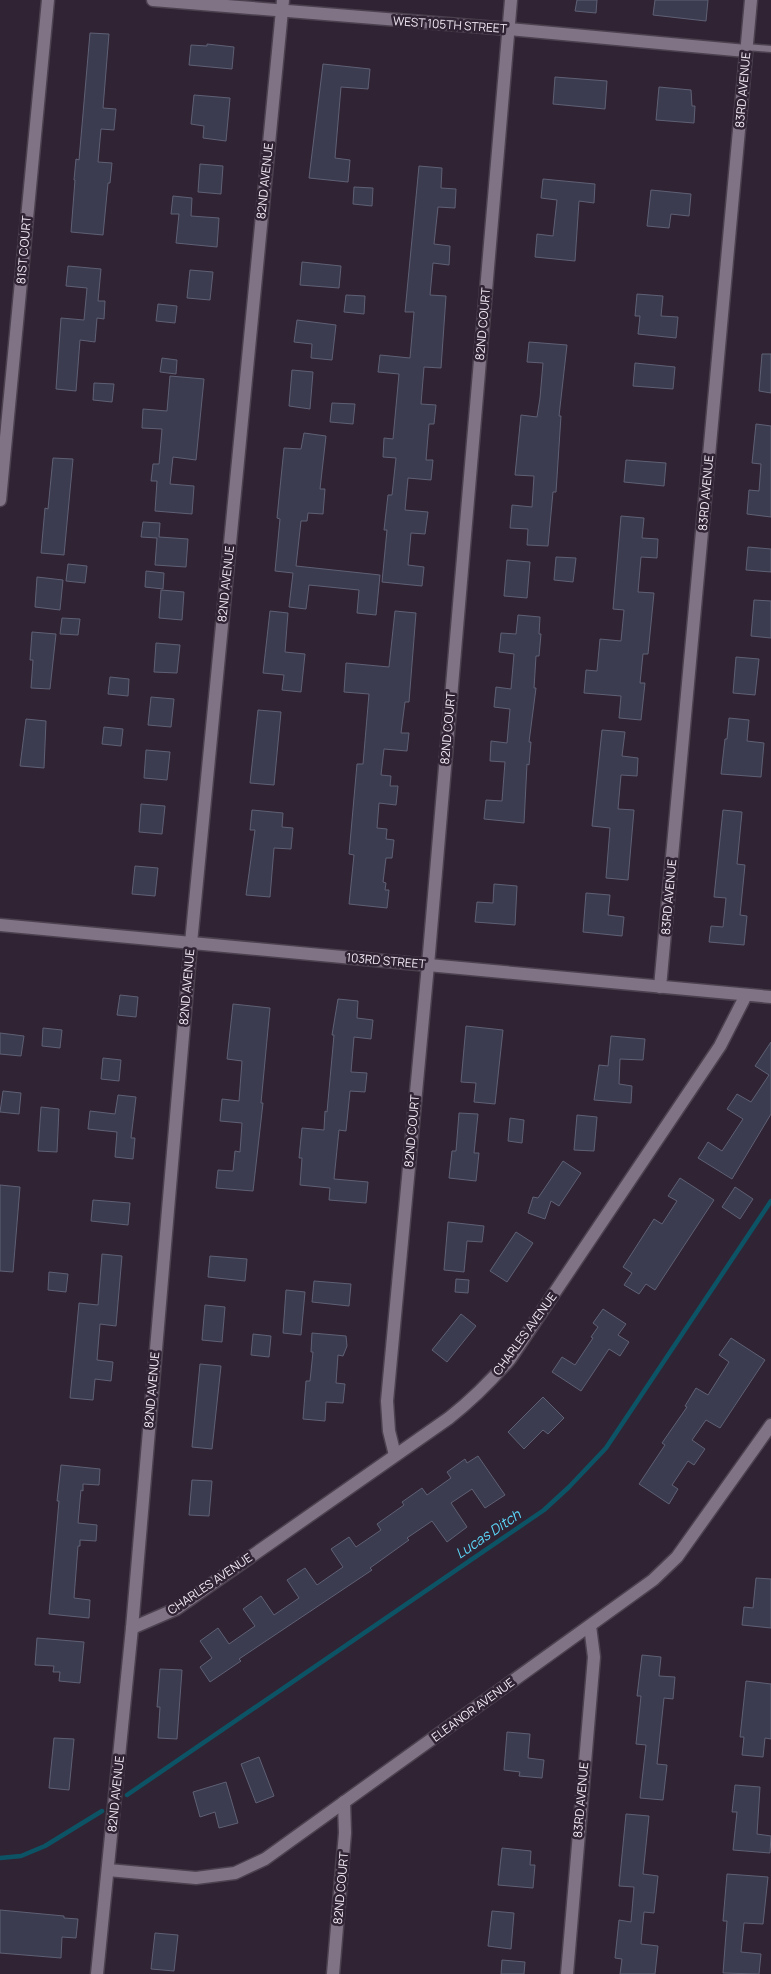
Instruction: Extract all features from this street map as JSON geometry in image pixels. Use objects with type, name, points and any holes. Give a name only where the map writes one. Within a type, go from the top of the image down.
[{"type":"street","name":"81ST COURT","points":[[0,500],[48,0]]},
{"type":"street","name":"WEST 105TH STREET","points":[[154,0],[282,6],[508,29],[747,49]]},
{"type":"street","name":"82ND COURT","points":[[394,1455],[389,1430],[387,1401],[428,965],[511,0]]},
{"type":"street","name":"83RD AVENUE","points":[[660,987],[751,0]]},
{"type":"street","name":"82ND AVENUE","points":[[97,1974],[132,1628],[190,943],[282,6]]},
{"type":"street","name":"103RD STREET","points":[[0,925],[771,997]]},
{"type":"street","name":"CHARLES AVENUE","points":[[132,1628],[176,1609],[471,1400],[510,1359],[720,1046],[746,995]]},
{"type":"street","name":"ELEANOR AVENUE","points":[[108,1870],[196,1878],[235,1873],[265,1860],[653,1580],[677,1557],[771,1425]]},
{"type":"street","name":"83RD AVENUE","points":[[567,1974],[594,1657],[590,1626]]},
{"type":"street","name":"82ND COURT","points":[[333,1974],[345,1833],[344,1802]]},
{"type":"lane","points":[[747,49],[771,49]]},
{"type":"building","points":[[577,0],[597,0],[596,13],[575,11]]},
{"type":"building","points":[[655,0],[708,0],[706,21],[653,15]]},
{"type":"building","points":[[90,33],[109,34],[103,108],[116,109],[114,130],[101,129],[98,162],[112,163],[103,235],[71,232],[76,159],[79,160]]},
{"type":"building","points":[[207,44],[234,47],[232,69],[189,65],[191,45],[207,46]]},
{"type":"building","points":[[323,64],[370,69],[368,89],[341,87],[335,158],[350,160],[348,182],[309,178]]},
{"type":"building","points":[[555,77],[607,81],[605,109],[553,104]]},
{"type":"building","points":[[659,87],[691,90],[692,106],[695,106],[694,123],[656,120]]},
{"type":"building","points":[[194,95],[230,98],[226,141],[203,138],[204,126],[191,124]]},
{"type":"building","points":[[200,164],[223,166],[221,194],[198,192]]},
{"type":"building","points":[[419,166],[442,168],[441,188],[456,189],[455,208],[438,207],[434,244],[450,246],[449,265],[433,263],[430,295],[446,296],[441,368],[424,367],[421,404],[436,405],[434,424],[429,424],[426,460],[433,460],[431,480],[408,478],[405,510],[428,512],[425,534],[411,533],[408,565],[424,567],[422,586],[382,582],[387,530],[384,530],[388,495],[392,495],[396,458],[383,457],[384,438],[393,439],[399,374],[378,372],[380,355],[410,358],[414,312],[405,312]]},
{"type":"building","points":[[543,179],[595,184],[594,203],[579,201],[575,261],[535,257],[537,234],[553,236],[557,200],[541,198]]},
{"type":"building","points":[[354,187],[373,188],[372,206],[353,204]]},
{"type":"building","points":[[651,190],[691,194],[689,216],[671,214],[669,228],[647,226]]},
{"type":"building","points":[[173,196],[192,198],[191,216],[219,218],[217,247],[176,243],[179,214],[171,214]]},
{"type":"building","points":[[302,262],[341,266],[339,288],[300,285]]},
{"type":"building","points":[[68,266],[101,269],[98,301],[105,301],[104,319],[97,318],[95,342],[80,340],[76,391],[56,389],[61,318],[84,320],[87,288],[66,286]]},
{"type":"building","points":[[190,270],[213,272],[210,300],[187,298]]},
{"type":"building","points":[[637,294],[663,296],[661,316],[678,317],[676,338],[638,334],[640,316],[635,316]]},
{"type":"building","points":[[346,295],[365,296],[364,314],[344,312]]},
{"type":"building","points":[[158,304],[177,306],[175,323],[156,321]]},
{"type":"building","points":[[297,320],[336,325],[332,360],[311,358],[312,344],[294,342]]},
{"type":"building","points":[[529,342],[567,345],[559,416],[561,416],[556,492],[553,492],[548,546],[527,545],[528,529],[510,528],[512,505],[532,507],[534,476],[515,475],[521,415],[537,417],[540,398],[543,363],[527,362]]},
{"type":"building","points":[[762,354],[771,354],[771,393],[759,391]]},
{"type":"building","points":[[162,358],[177,360],[176,374],[160,372]]},
{"type":"building","points":[[635,363],[675,367],[673,389],[633,386]]},
{"type":"building","points":[[292,370],[313,372],[310,409],[289,406]]},
{"type":"building","points":[[170,376],[204,379],[196,460],[173,457],[170,484],[194,486],[192,514],[155,511],[157,481],[151,481],[153,464],[159,464],[162,429],[142,428],[143,409],[167,411]]},
{"type":"building","points":[[94,383],[114,384],[112,402],[93,400]]},
{"type":"building","points":[[332,403],[355,404],[353,424],[330,422]]},
{"type":"building","points":[[756,424],[771,426],[771,517],[747,514],[749,490],[759,491],[761,464],[752,463]]},
{"type":"building","points":[[304,433],[326,436],[320,489],[325,489],[323,514],[308,513],[307,521],[301,521],[296,566],[380,575],[376,615],[357,613],[359,590],[309,585],[306,609],[289,607],[293,573],[275,571],[280,519],[277,518],[284,448],[301,449]]},
{"type":"building","points":[[53,458],[73,459],[64,555],[41,553],[45,508],[48,509]]},
{"type":"building","points":[[626,460],[666,463],[664,486],[624,482]]},
{"type":"building","points":[[621,516],[644,518],[642,538],[658,539],[657,558],[641,557],[638,592],[654,593],[648,654],[643,654],[640,683],[645,683],[641,720],[619,718],[621,696],[584,693],[586,670],[597,671],[600,639],[621,641],[624,610],[613,609]]},
{"type":"building","points":[[143,522],[160,523],[159,537],[188,539],[186,567],[155,565],[157,538],[141,537]]},
{"type":"building","points":[[748,547],[771,549],[771,572],[746,570]]},
{"type":"building","points":[[556,557],[576,558],[573,582],[554,580]]},
{"type":"building","points":[[507,560],[530,562],[527,598],[504,596]]},
{"type":"building","points":[[68,564],[87,566],[85,583],[66,581]]},
{"type":"building","points":[[146,571],[164,573],[163,589],[145,587]]},
{"type":"building","points":[[37,577],[63,580],[60,610],[35,607]]},
{"type":"building","points":[[161,590],[184,592],[182,620],[159,618]]},
{"type":"building","points":[[754,600],[771,601],[771,638],[751,636]]},
{"type":"building","points":[[270,611],[288,613],[285,652],[305,654],[301,692],[282,690],[284,675],[263,673]]},
{"type":"building","points":[[395,611],[416,613],[409,702],[405,702],[401,733],[409,733],[407,751],[384,749],[381,775],[391,776],[390,786],[398,786],[396,805],[379,803],[377,828],[387,829],[386,839],[394,840],[392,858],[386,858],[383,882],[386,883],[385,890],[389,890],[387,908],[349,904],[354,855],[349,854],[357,764],[363,764],[369,694],[344,692],[346,663],[389,667]]},
{"type":"building","points":[[518,615],[540,617],[539,634],[541,634],[539,656],[536,656],[534,688],[536,688],[529,742],[531,742],[529,765],[527,764],[524,823],[484,819],[486,800],[502,801],[505,762],[490,761],[491,741],[507,743],[510,709],[494,707],[496,687],[511,689],[514,654],[499,652],[501,633],[516,634]]},
{"type":"building","points":[[62,618],[80,619],[78,635],[60,634]]},
{"type":"building","points":[[32,632],[56,634],[50,689],[31,688]]},
{"type":"building","points":[[156,643],[180,645],[177,673],[154,672]]},
{"type":"building","points":[[736,657],[759,659],[755,695],[733,693]]},
{"type":"building","points":[[110,677],[129,679],[128,696],[108,694]]},
{"type":"building","points":[[151,697],[174,699],[171,727],[148,725]]},
{"type":"building","points":[[258,710],[281,712],[274,785],[250,783]]},
{"type":"building","points":[[729,718],[749,720],[747,741],[764,743],[761,777],[721,774]]},
{"type":"building","points":[[26,719],[46,721],[44,768],[20,766]]},
{"type":"building","points":[[104,727],[123,729],[121,746],[102,744]]},
{"type":"building","points":[[602,730],[625,732],[622,756],[638,758],[637,776],[621,775],[618,809],[634,810],[628,880],[606,878],[610,828],[592,826]]},
{"type":"building","points":[[146,750],[170,752],[167,780],[144,778]]},
{"type":"building","points":[[141,804],[165,806],[162,834],[139,832]]},
{"type":"building","points":[[252,810],[283,813],[282,827],[293,828],[291,849],[274,848],[270,897],[246,895],[255,830],[250,830]]},
{"type":"building","points":[[723,810],[742,812],[737,864],[745,865],[740,915],[747,916],[744,945],[709,942],[711,926],[723,927],[726,898],[714,897]]},
{"type":"building","points":[[135,866],[158,868],[155,896],[132,894]]},
{"type":"building","points":[[494,884],[517,886],[515,925],[475,922],[477,902],[493,903]]},
{"type":"building","points":[[586,893],[610,895],[608,915],[624,917],[622,936],[583,932]]},
{"type":"building","points":[[120,995],[138,997],[136,1017],[117,1015]]},
{"type":"building","points":[[338,999],[358,1001],[357,1018],[373,1020],[371,1039],[354,1037],[351,1072],[367,1073],[365,1092],[350,1091],[346,1131],[339,1130],[334,1179],[368,1182],[366,1203],[329,1200],[330,1188],[300,1185],[302,1158],[299,1158],[302,1128],[324,1130],[334,1035],[332,1035]]},
{"type":"building","points":[[233,1004],[270,1008],[261,1103],[263,1103],[253,1191],[216,1188],[218,1170],[233,1171],[235,1151],[240,1152],[242,1123],[220,1121],[222,1099],[239,1101],[242,1061],[227,1059]]},
{"type":"building","points":[[466,1026],[503,1030],[495,1104],[474,1102],[476,1083],[461,1082]]},
{"type":"building","points":[[43,1028],[62,1030],[60,1048],[42,1046]]},
{"type":"building","points":[[0,1033],[24,1036],[21,1056],[0,1054]]},
{"type":"building","points":[[611,1036],[645,1039],[643,1060],[620,1059],[619,1084],[632,1086],[631,1103],[594,1100],[599,1065],[608,1066]]},
{"type":"building","points":[[771,1042],[771,1114],[732,1179],[698,1158],[708,1142],[722,1151],[743,1119],[727,1109],[737,1094],[751,1102],[769,1075],[755,1066]]},
{"type":"building","points":[[103,1058],[121,1060],[119,1081],[101,1079]]},
{"type":"building","points":[[3,1091],[21,1093],[19,1114],[0,1112]]},
{"type":"building","points":[[118,1095],[136,1097],[131,1138],[135,1138],[133,1159],[115,1157],[117,1132],[88,1129],[90,1111],[115,1114]]},
{"type":"building","points":[[41,1107],[59,1109],[57,1152],[38,1151]]},
{"type":"building","points":[[459,1113],[478,1114],[474,1153],[479,1153],[476,1181],[449,1178],[452,1151],[456,1151]]},
{"type":"building","points":[[577,1115],[597,1117],[594,1151],[574,1150]]},
{"type":"building","points":[[510,1118],[524,1120],[522,1143],[508,1141]]},
{"type":"building","points":[[563,1161],[581,1173],[559,1206],[551,1201],[545,1219],[528,1213],[533,1197],[538,1198]]},
{"type":"building","points":[[680,1178],[714,1200],[655,1290],[646,1284],[639,1294],[624,1285],[632,1273],[623,1267],[654,1219],[662,1224],[677,1201],[668,1196]]},
{"type":"building","points":[[0,1185],[20,1187],[13,1272],[0,1271]]},
{"type":"building","points":[[735,1187],[753,1199],[740,1219],[722,1207]]},
{"type":"building","points":[[93,1200],[130,1203],[128,1225],[91,1221]]},
{"type":"building","points":[[448,1222],[484,1226],[482,1242],[467,1241],[464,1272],[444,1270]]},
{"type":"building","points":[[516,1232],[533,1243],[507,1282],[490,1271]]},
{"type":"building","points":[[102,1254],[122,1256],[116,1326],[100,1324],[97,1360],[113,1362],[111,1381],[95,1379],[93,1400],[70,1398],[79,1303],[98,1305]]},
{"type":"building","points":[[210,1256],[247,1259],[245,1281],[208,1277]]},
{"type":"building","points":[[49,1272],[68,1274],[66,1292],[48,1290]]},
{"type":"building","points":[[456,1279],[469,1280],[468,1293],[455,1292]]},
{"type":"building","points":[[314,1281],[351,1284],[349,1306],[312,1302]]},
{"type":"building","points":[[286,1290],[305,1292],[301,1335],[283,1333]]},
{"type":"building","points":[[205,1305],[225,1307],[222,1342],[202,1340]]},
{"type":"building","points":[[603,1309],[626,1324],[618,1335],[629,1342],[620,1356],[609,1349],[581,1391],[552,1372],[562,1357],[575,1365],[593,1338],[591,1337],[598,1327],[593,1323]]},
{"type":"building","points":[[461,1314],[476,1326],[447,1362],[432,1350]]},
{"type":"building","points":[[312,1333],[346,1336],[347,1346],[343,1356],[338,1355],[336,1383],[345,1384],[343,1403],[326,1402],[325,1421],[303,1419],[306,1381],[310,1381],[313,1352],[311,1352]]},
{"type":"building","points":[[253,1334],[271,1336],[269,1357],[251,1355]]},
{"type":"building","points":[[731,1338],[765,1360],[720,1428],[706,1420],[692,1440],[705,1449],[694,1465],[688,1461],[672,1485],[678,1489],[669,1504],[639,1484],[665,1445],[662,1443],[687,1407],[685,1406],[696,1388],[708,1395],[729,1362],[719,1355]]},
{"type":"building","points":[[200,1364],[221,1366],[212,1449],[192,1447]]},
{"type":"building","points":[[543,1397],[564,1418],[548,1434],[543,1430],[524,1449],[508,1432]]},
{"type":"building","points":[[478,1456],[505,1495],[485,1508],[472,1489],[451,1503],[467,1527],[447,1542],[432,1521],[407,1538],[409,1540],[370,1568],[372,1570],[239,1659],[241,1661],[210,1682],[200,1667],[212,1658],[200,1641],[218,1628],[229,1644],[255,1626],[243,1609],[261,1596],[274,1615],[299,1598],[287,1580],[305,1568],[317,1585],[343,1567],[331,1549],[349,1537],[356,1547],[381,1530],[377,1524],[404,1505],[402,1502],[422,1488],[427,1495],[451,1478],[447,1472],[465,1459],[467,1463]]},
{"type":"building","points":[[61,1465],[100,1469],[99,1485],[83,1484],[78,1523],[97,1525],[96,1541],[80,1540],[80,1546],[78,1546],[74,1598],[90,1600],[89,1618],[49,1614]]},
{"type":"building","points":[[192,1480],[212,1481],[209,1516],[189,1515]]},
{"type":"building","points":[[756,1578],[771,1579],[771,1628],[742,1625],[744,1607],[753,1608]]},
{"type":"building","points":[[37,1638],[84,1642],[80,1683],[59,1681],[60,1672],[53,1672],[54,1666],[35,1665]]},
{"type":"building","points":[[642,1655],[661,1657],[659,1676],[675,1677],[673,1699],[664,1698],[657,1764],[667,1765],[663,1800],[640,1798],[646,1745],[636,1744],[641,1696],[637,1696]]},
{"type":"building","points":[[160,1669],[182,1670],[177,1739],[158,1738],[160,1707],[157,1707]]},
{"type":"building","points":[[746,1681],[771,1684],[771,1739],[765,1738],[763,1757],[742,1755],[744,1737],[740,1737]]},
{"type":"building","points":[[507,1732],[530,1734],[528,1758],[544,1760],[542,1778],[519,1776],[520,1772],[504,1770]]},
{"type":"building","points":[[54,1738],[74,1739],[69,1790],[49,1788]]},
{"type":"building","points":[[259,1757],[274,1796],[256,1803],[241,1764]]},
{"type":"building","points":[[226,1782],[238,1823],[219,1828],[215,1812],[200,1817],[193,1792]]},
{"type":"building","points":[[735,1785],[760,1787],[757,1834],[771,1836],[770,1853],[733,1850],[737,1812],[732,1812]]},
{"type":"building","points":[[626,1814],[649,1816],[643,1874],[658,1876],[654,1913],[644,1912],[641,1944],[658,1946],[655,1974],[620,1974],[622,1959],[615,1958],[619,1920],[631,1922],[634,1887],[619,1886]]},
{"type":"building","points":[[502,1848],[531,1851],[530,1865],[535,1865],[533,1888],[498,1885]]},
{"type":"building","points":[[727,1874],[768,1877],[763,1924],[744,1923],[741,1952],[761,1954],[759,1974],[723,1973],[727,1921],[723,1921]]},
{"type":"building","points":[[0,1910],[78,1919],[76,1938],[62,1937],[61,1958],[0,1953]]},
{"type":"building","points":[[492,1911],[514,1913],[511,1949],[488,1946]]},
{"type":"building","points":[[155,1933],[178,1935],[174,1971],[151,1969]]},
{"type":"building","points":[[502,1960],[525,1962],[524,1974],[501,1974]]},
{"type":"waterway","name":"Lucas Ditch","points":[[127,1795],[544,1510],[569,1487],[606,1448],[771,1201]]},
{"type":"waterway","name":"Lucas Ditch","points":[[0,1858],[21,1856],[45,1846],[102,1811]]}]
